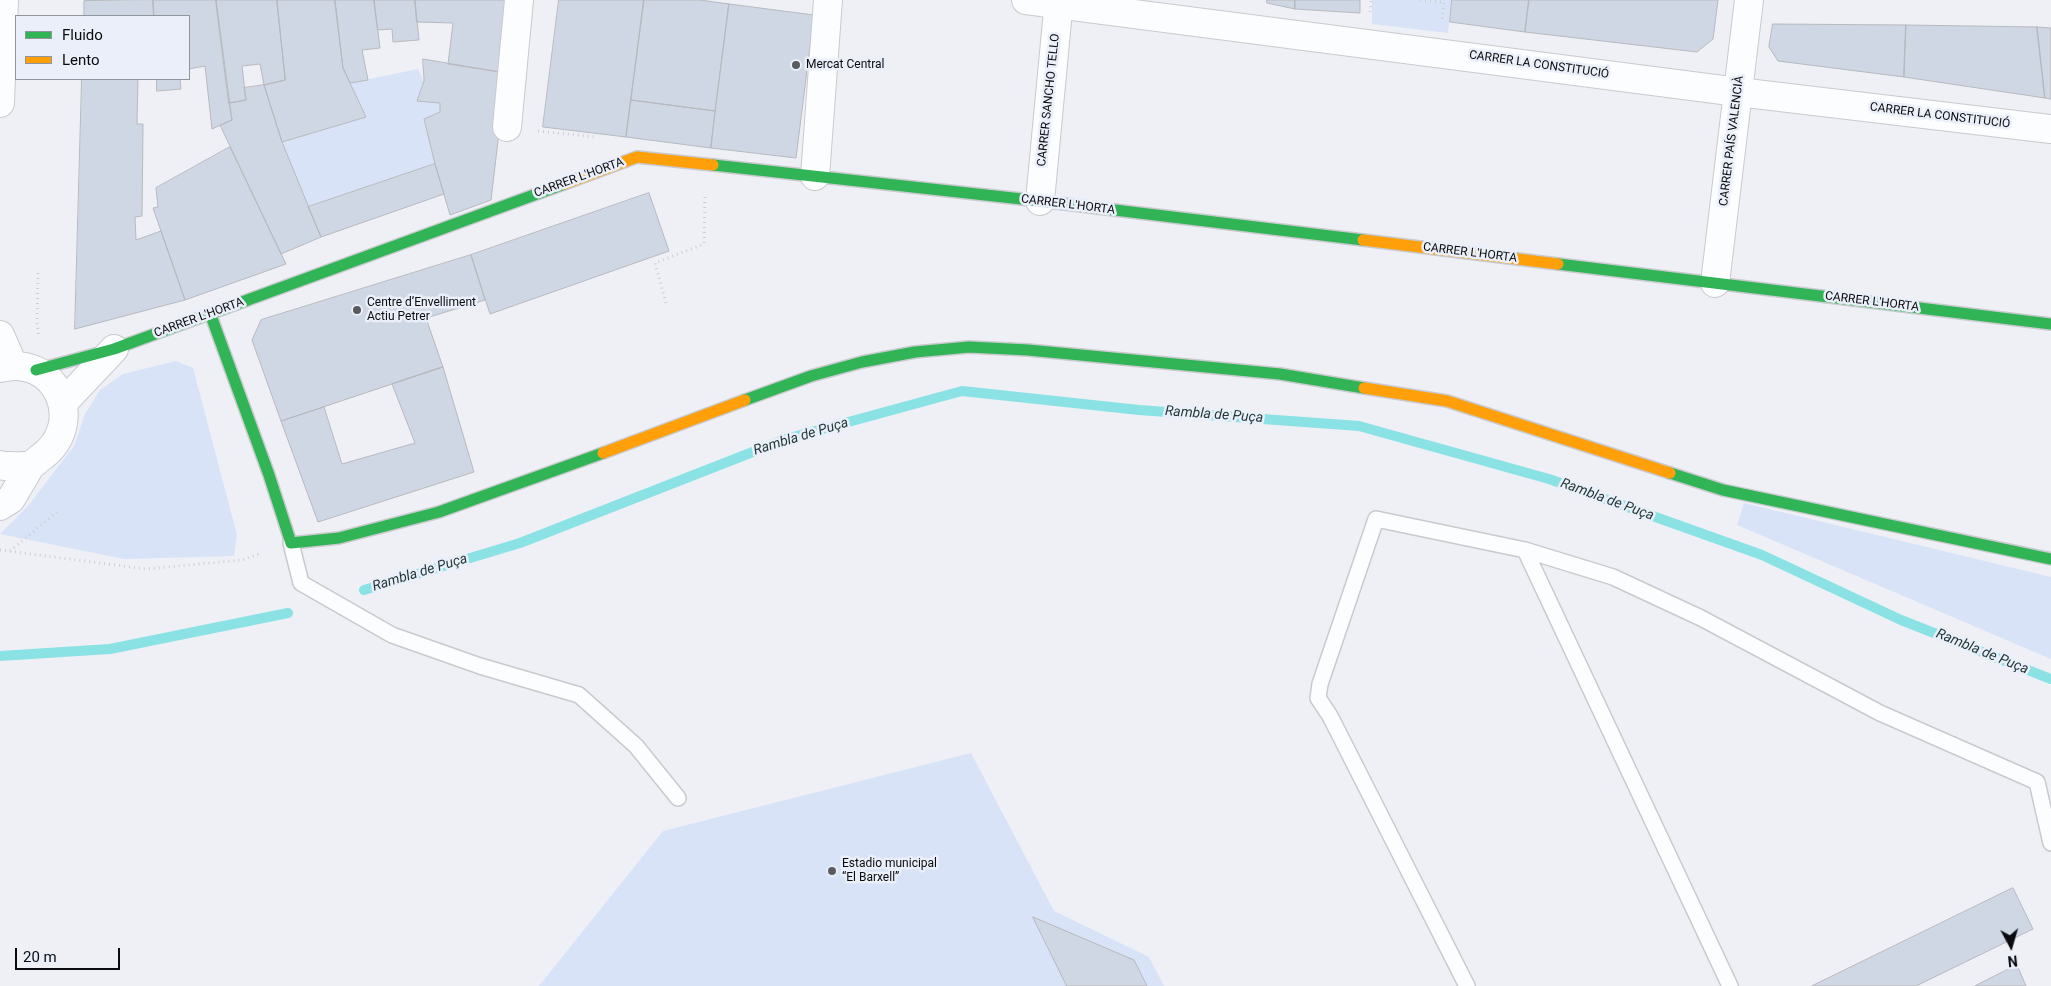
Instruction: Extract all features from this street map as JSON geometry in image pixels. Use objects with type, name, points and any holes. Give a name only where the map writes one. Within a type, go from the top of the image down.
[{"type":"street","points":[[0,103],[4,0]]},
{"type":"street","points":[[508,128],[519,0]]},
{"type":"street","points":[[814,176],[828,0]]},
{"type":"street","name":"CARRER LA CONSTITUCIÓ","points":[[1026,0],[1059,2],[1738,92],[2051,129]]},
{"type":"street","name":"CARRER PAÍS VALENCIÀ","points":[[1715,283],[1749,0]]},
{"type":"street","name":"CARRER SANCHO TELLO","points":[[1040,201],[1059,2]]},
{"type":"street","name":"CARRER L'HORTA","points":[[16,368],[114,349],[637,157],[1040,201],[2051,324]]},
{"type":"street","points":[[210,314],[269,475],[291,543],[339,538],[439,512],[504,490],[811,376],[862,362],[915,352],[969,347],[1028,350],[1280,374],[1447,401],[1723,490],[2051,559]]},
{"type":"street","points":[[0,335],[16,368],[54,383],[63,403],[63,428],[52,450],[31,465],[11,499],[0,506]]},
{"type":"street","name":"CARRER L'HORTA","points":[[63,403],[114,349]]},
{"type":"street","points":[[0,465],[31,465]]},
{"type":"lane","points":[[1467,986],[1330,716],[1318,698],[1320,684],[1376,519],[1525,550],[1612,577],[1701,618],[1880,713],[2037,782],[2051,843]]},
{"type":"lane","points":[[291,543],[301,583],[392,636],[480,666],[579,695],[636,746],[678,798]]},
{"type":"lane","points":[[1525,550],[1730,986]]},
{"type":"path","points":[[508,128],[634,141],[637,157]]},
{"type":"path","points":[[666,303],[655,263],[704,244],[706,164]]},
{"type":"path","points":[[37,323],[38,273]]},
{"type":"path","points":[[10,552],[57,512]]},
{"type":"path","points":[[0,550],[146,569],[242,560],[291,543]]},
{"type":"shaded area","points":[[1372,0],[1452,0],[1448,33],[1372,24]]},
{"type":"shaded area","points":[[418,69],[424,81],[417,100],[440,103],[440,112],[424,119],[435,164],[308,207],[282,142],[366,117],[350,83]]},
{"type":"shaded area","points":[[176,361],[193,368],[237,535],[234,556],[124,559],[0,534],[28,506],[74,446],[85,414],[100,390],[123,374]]},
{"type":"shaded area","points":[[1744,503],[2051,577],[2051,659],[1737,525]]},
{"type":"shaded area","name":"Estadio municipal “El Barxell”","points":[[971,753],[1054,911],[1149,957],[1164,986],[539,986],[663,831]]},
{"type":"building","points":[[153,0],[154,15],[84,15],[84,1]]},
{"type":"building","points":[[153,0],[216,0],[232,120],[212,129],[205,66],[190,69],[190,15],[154,15]]},
{"type":"building","points":[[216,0],[277,0],[285,80],[264,85],[260,64],[242,66],[246,100],[229,103]]},
{"type":"building","points":[[277,0],[335,0],[343,68],[366,117],[282,142],[264,85],[285,80]]},
{"type":"building","points":[[335,0],[374,0],[380,48],[362,50],[368,80],[350,83],[343,68]]},
{"type":"building","points":[[374,0],[415,0],[419,40],[393,42],[392,29],[378,30]]},
{"type":"building","points":[[415,0],[514,0],[506,73],[448,64],[453,23],[417,22]]},
{"type":"building","points":[[559,0],[644,0],[626,137],[543,127]]},
{"type":"building","points":[[644,0],[700,0],[729,4],[715,111],[631,100]]},
{"type":"building","points":[[1267,0],[1295,0],[1295,9],[1267,3]]},
{"type":"building","points":[[1295,0],[1360,0],[1360,13],[1295,9]]},
{"type":"building","points":[[1452,0],[1529,0],[1525,32],[1450,22]]},
{"type":"building","points":[[1529,0],[1718,0],[1713,39],[1697,52],[1525,32]]},
{"type":"building","points":[[729,4],[814,15],[796,158],[711,148]]},
{"type":"building","points":[[1773,24],[1906,25],[1904,77],[1778,61],[1769,47]]},
{"type":"building","points":[[1906,25],[2037,27],[2045,98],[1904,77]]},
{"type":"building","points":[[2037,27],[2051,28],[2051,99],[2045,98]]},
{"type":"building","points":[[423,59],[506,73],[491,200],[450,215],[424,119],[440,112],[440,103],[417,101],[424,81]]},
{"type":"building","points":[[82,80],[138,80],[137,124],[143,124],[142,216],[135,217],[136,240],[161,231],[185,300],[75,329]]},
{"type":"building","points":[[157,80],[180,80],[181,89],[157,91]]},
{"type":"building","points":[[264,85],[282,142],[321,237],[281,254],[220,125],[232,120],[229,103],[246,100],[244,88]]},
{"type":"building","points":[[631,100],[715,111],[711,148],[626,137]]},
{"type":"building","points":[[230,147],[286,264],[185,300],[153,208],[158,207],[156,188]]},
{"type":"building","points":[[435,164],[444,194],[321,237],[308,207]]},
{"type":"building","points":[[649,193],[669,251],[490,314],[471,255]]},
{"type":"building","points":[[471,255],[485,300],[426,318],[443,367],[281,421],[252,340],[261,320]]},
{"type":"building","points":[[443,367],[474,472],[318,522],[281,421],[324,407],[342,464],[415,443],[392,384]]},
{"type":"building","points":[[2013,888],[2033,929],[1916,986],[1812,986]]},
{"type":"building","points":[[1033,917],[1134,960],[1147,986],[1067,986]]},
{"type":"building","points":[[2017,965],[2026,986],[1975,986]]},
{"type":"waterway","name":"Rambla de Puça","points":[[364,590],[520,543],[786,439],[962,391],[1139,410],[1359,426],[1549,479],[1762,555],[1901,620],[2051,679]]},
{"type":"waterway","name":"Rambla de Puça","points":[[0,656],[110,649],[288,613]]},
{"type":"traffic: fast","points":[[713,165],[1040,201],[1363,240]]},
{"type":"traffic: fast","points":[[36,370],[114,349],[564,184]]},
{"type":"traffic: fast","points":[[1558,264],[2051,324]]},
{"type":"traffic: fast","points":[[210,313],[269,475],[291,543],[339,538],[439,512],[603,453]]},
{"type":"traffic: fast","points":[[745,400],[811,376],[862,362],[915,352],[969,347],[1028,350],[1280,374],[1364,388]]},
{"type":"traffic: fast","points":[[1670,473],[1723,490],[2051,559]]},
{"type":"traffic: slow","points":[[564,184],[637,157],[713,165]]},
{"type":"traffic: slow","points":[[1363,240],[1558,264]]},
{"type":"traffic: slow","points":[[1364,388],[1447,401],[1670,473]]},
{"type":"traffic: slow","points":[[603,453],[745,400]]},
{"type":"place","name":"Mercat Central","points":[[796,65]]},
{"type":"place","name":"Centre d’Envelliment Actiu Petrer","points":[[357,310]]},
{"type":"place","name":"Estadio municipal “El Barxell”","points":[[832,871]]}]
